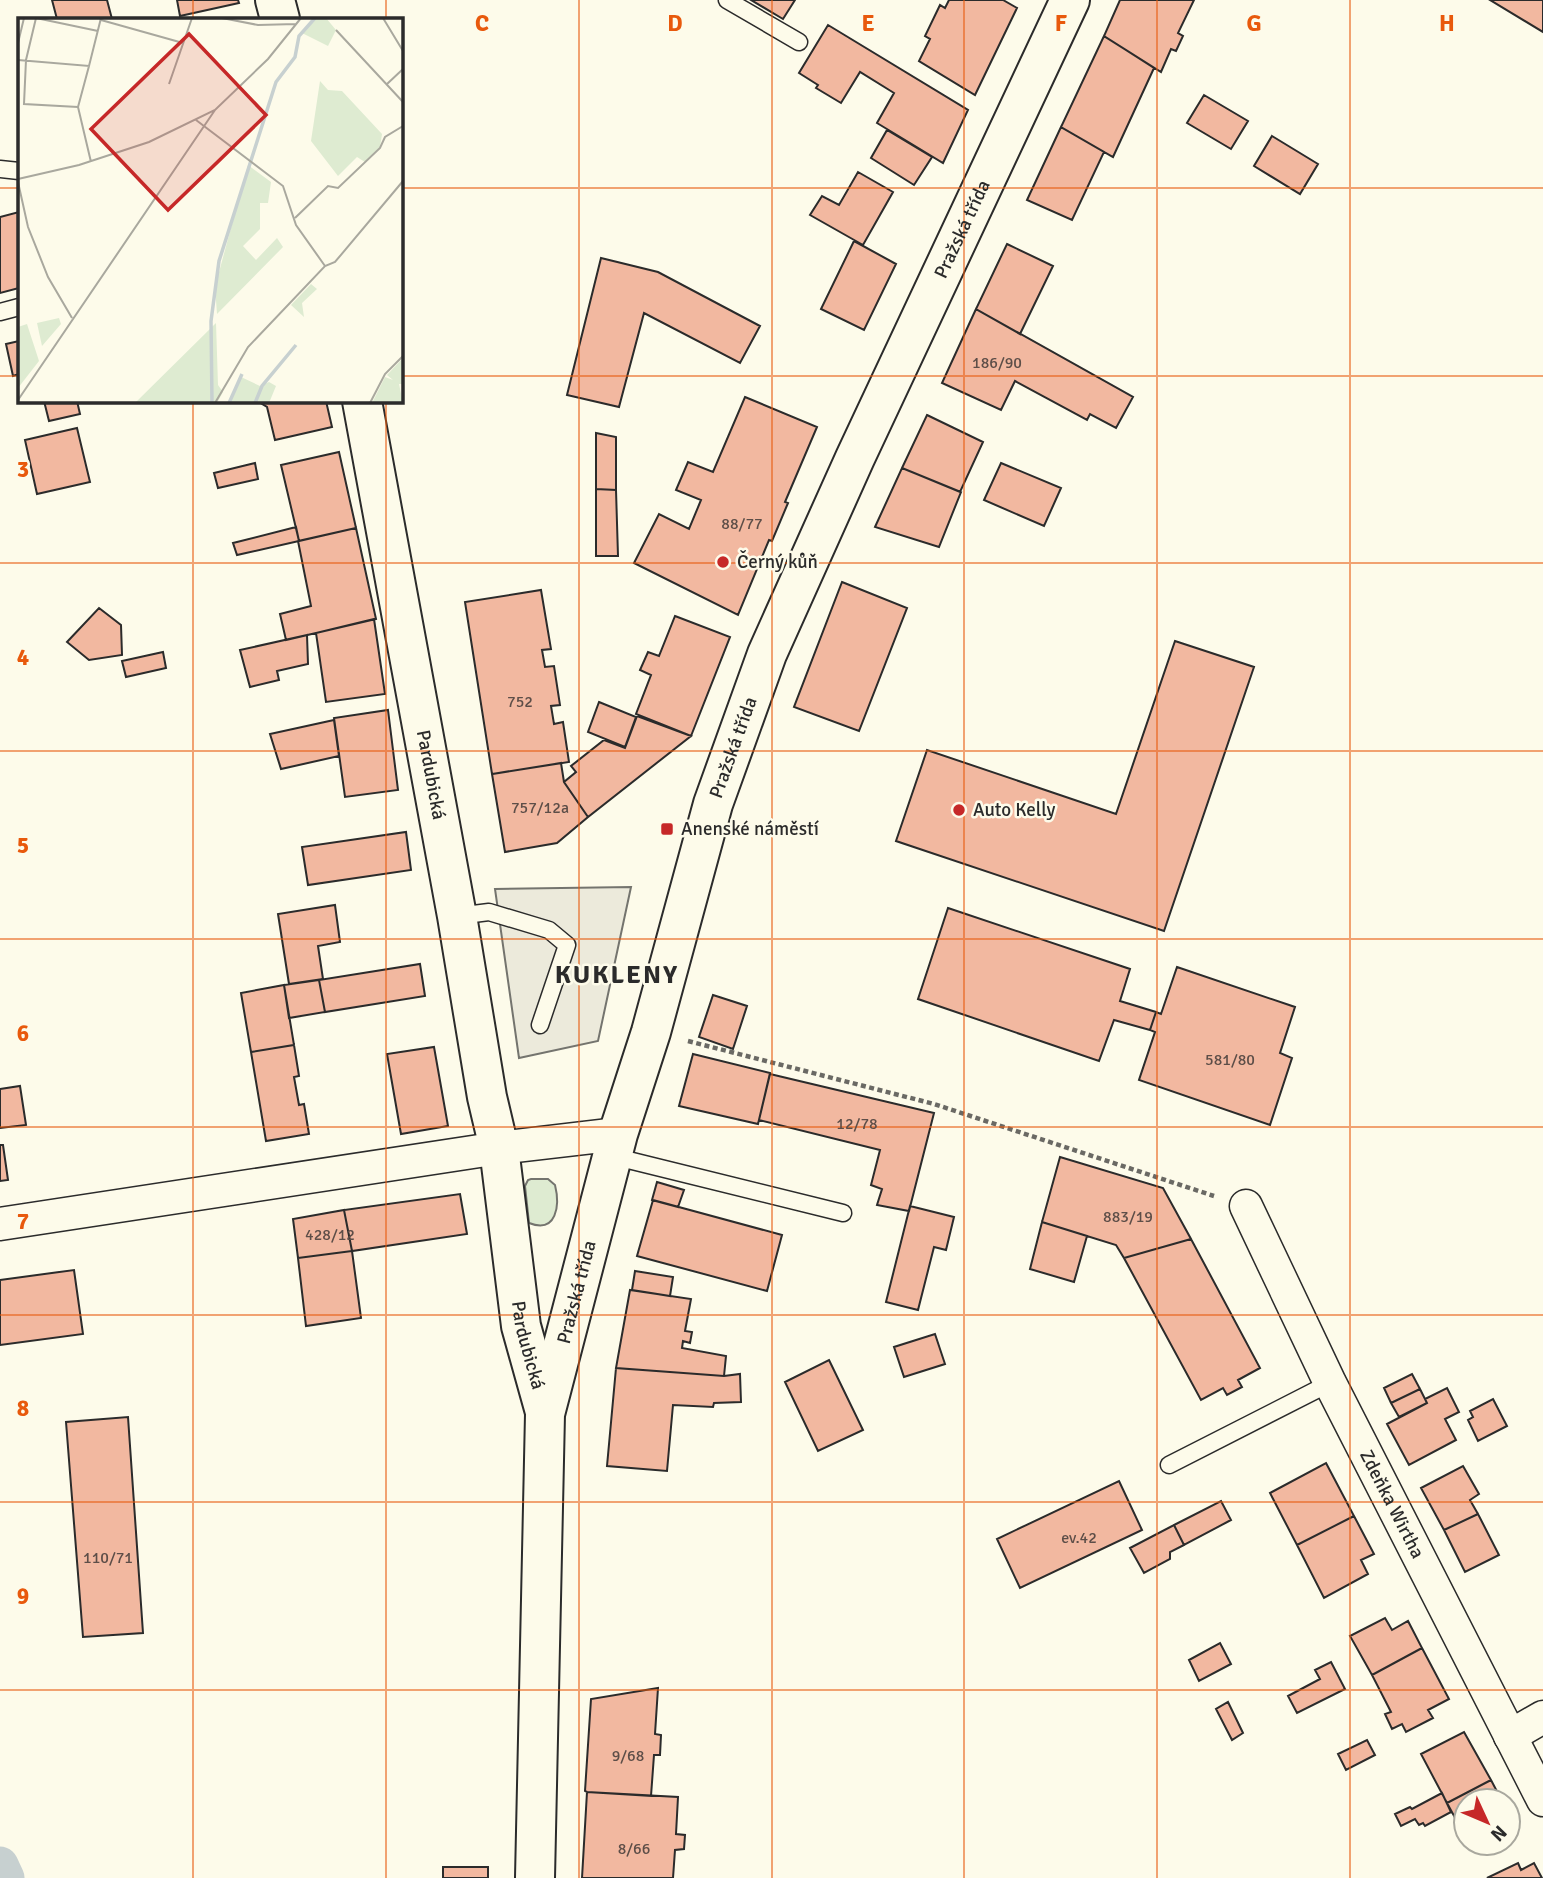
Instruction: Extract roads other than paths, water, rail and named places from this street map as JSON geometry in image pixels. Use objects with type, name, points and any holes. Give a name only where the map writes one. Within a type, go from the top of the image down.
[{"type":"street","points":[[275,0],[280,18]]},
{"type":"street","name":"Pražská třída","points":[[536,1878],[545,1414],[615,1145],[651,1032],[713,804],[767,654],[855,458],[1070,0]]},
{"type":"street","name":"Pardubická","points":[[362,402],[457,916],[487,1097],[499,1148],[521,1326],[545,1414]]},
{"type":"street","points":[[0,1224],[499,1148],[615,1145]]},
{"type":"street","name":"Zdeňka Wirtha","points":[[1246,1206],[1330,1383],[1543,1800]]},
{"type":"street","points":[[1510,1736],[1543,1717]]},
{"type":"lane","points":[[727,0],[799,42]]},
{"type":"lane","points":[[0,169],[18,172]]},
{"type":"lane","points":[[0,312],[18,307]]},
{"type":"lane","points":[[457,916],[489,912],[549,929],[567,945],[540,1025]]},
{"type":"lane","points":[[615,1145],[843,1213]]},
{"type":"lane","points":[[1169,1465],[1330,1383]]},
{"type":"waterway","points":[[0,1865],[6,1878]]},
{"type":"place","name":"Černý kůň","points":[[723,562]]},
{"type":"place","name":"Auto Kelly","points":[[959,810]]},
{"type":"place","name":"Anenské náměstí","points":[[667,829]]},
{"type":"district","name":"KUKLENY","points":[[617,975]]}]
